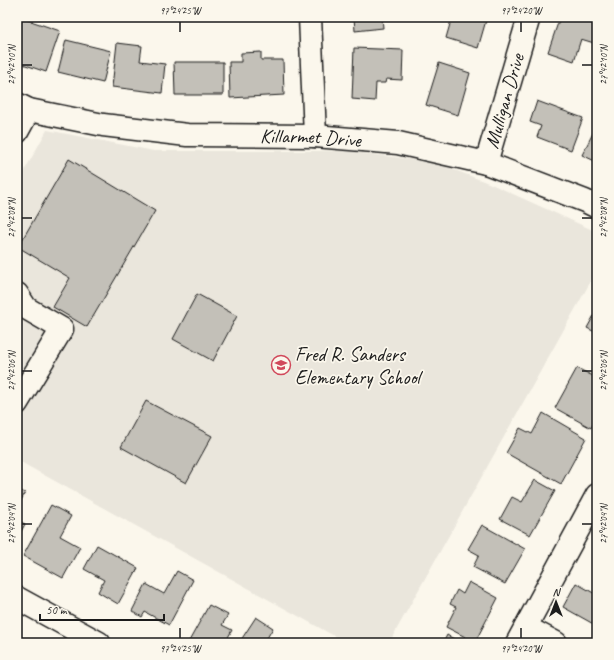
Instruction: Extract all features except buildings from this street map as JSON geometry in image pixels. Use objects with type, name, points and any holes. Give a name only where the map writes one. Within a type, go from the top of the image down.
[{"type":"street","points":[[310,17],[315,136]]},
{"type":"street","name":"Mulligan Drive","points":[[486,163],[529,17]]},
{"type":"street","points":[[17,132],[23,107]]},
{"type":"street","name":"Killarmet Drive","points":[[23,107],[103,125],[187,136],[315,136],[398,143],[486,163],[584,200],[597,207]]},
{"type":"street","points":[[17,294],[26,308],[62,329],[17,403]]},
{"type":"street","points":[[556,643],[522,635],[597,495]]},
{"type":"street","points":[[17,598],[99,643]]},
{"type":"shaded area","name":"Fred R. Sanders Elementary School","points":[[47,130],[154,151],[346,151],[434,162],[491,184],[597,232],[597,270],[389,643],[347,643],[17,460],[17,184]]},
{"type":"place","name":"Fred R. Sanders Elementary School","points":[[281,365]]}]
